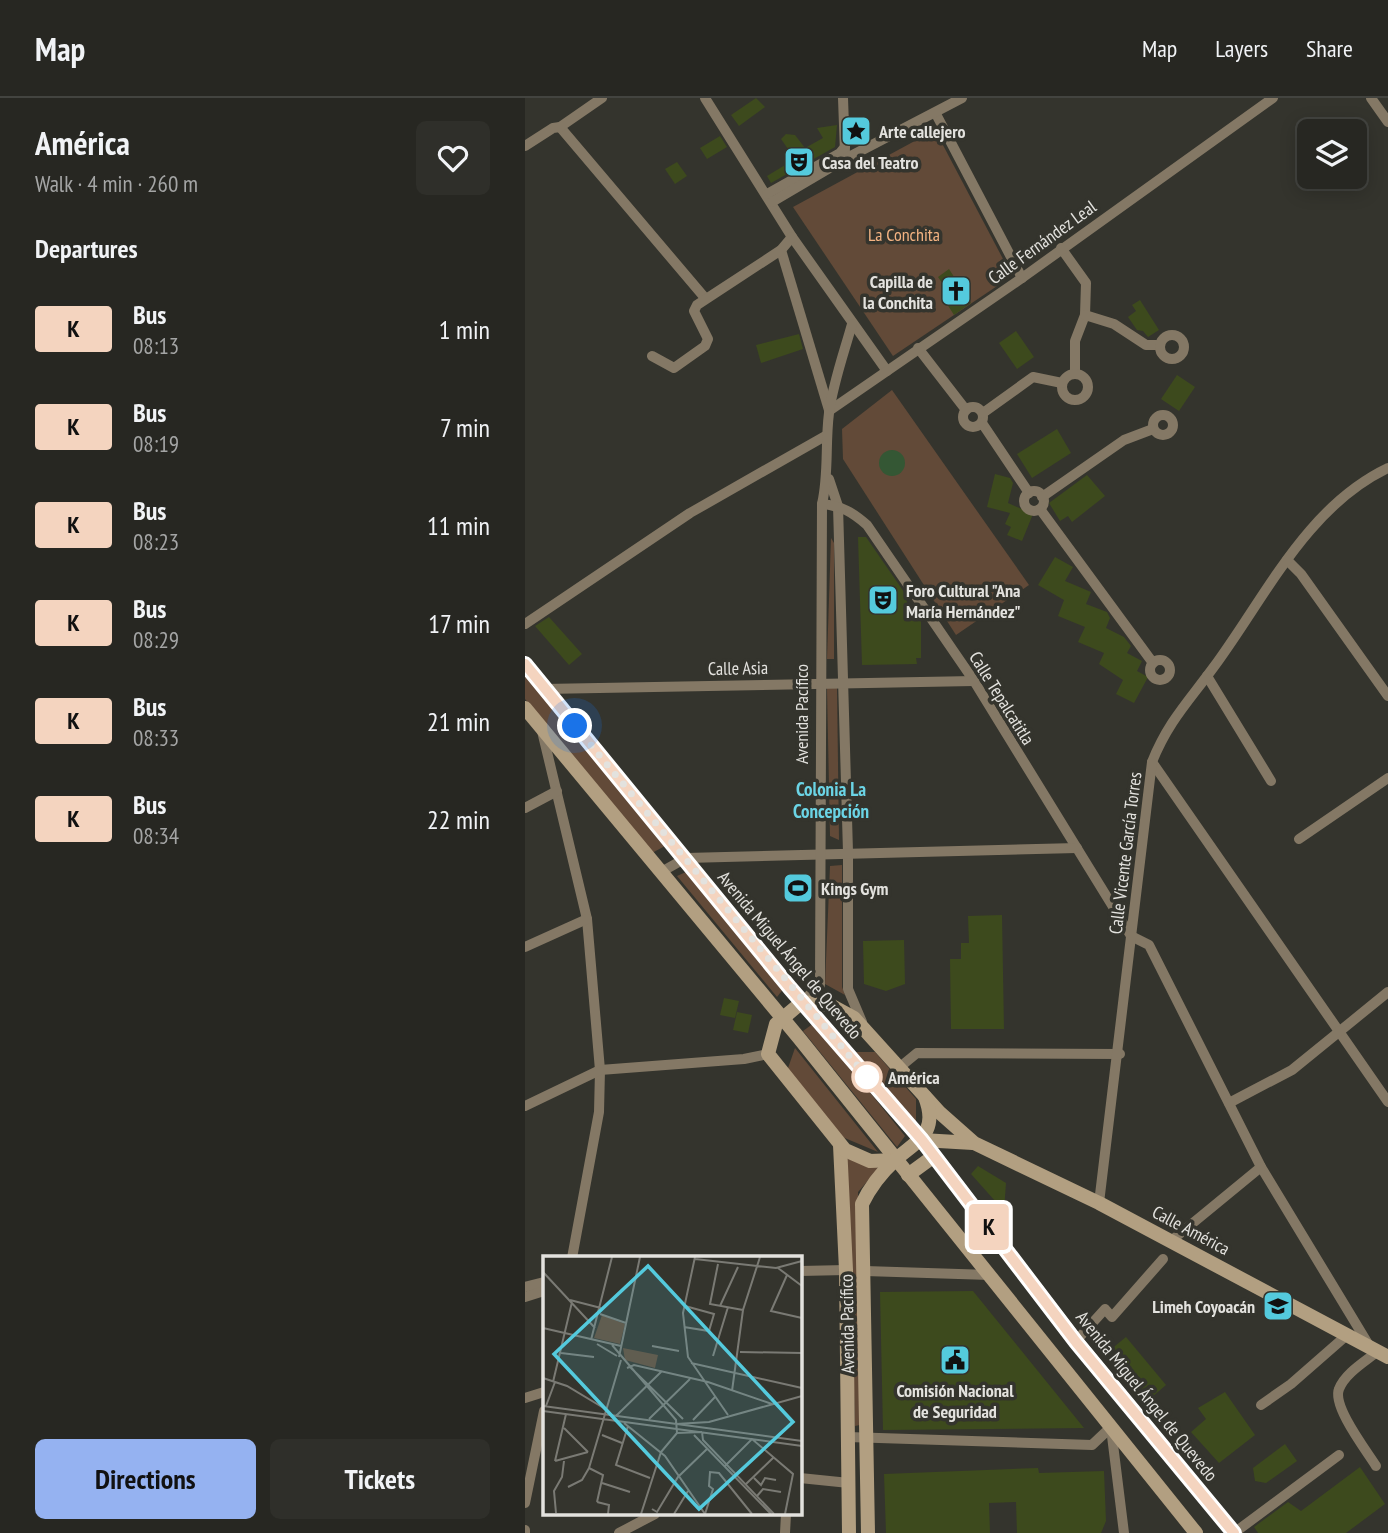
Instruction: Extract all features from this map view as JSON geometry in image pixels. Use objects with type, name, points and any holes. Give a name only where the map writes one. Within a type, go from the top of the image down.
[{"type":"main road","name":"Avenida Miguel Ángel de Quevedo","points":[[525,664],[802,1002],[922,1140],[1076,1342],[1234,1533]]},
{"type":"main road","points":[[525,708],[782,1017],[1196,1533]]},
{"type":"main road","name":"Calle América","points":[[802,1002],[812,1000],[837,1007],[866,1028],[925,1096],[974,1143],[1099,1203],[1379,1352]]},
{"type":"main road","name":"Avenida Pacífico","points":[[782,1017],[802,1002]]},
{"type":"main road","points":[[782,1017],[772,1032],[768,1054],[840,1145],[850,1154],[865,1160],[896,1160]]},
{"type":"main road","points":[[922,1140],[929,1119],[925,1096]]},
{"type":"main road","name":"Calle América","points":[[922,1140],[974,1143]]},
{"type":"main road","name":"Avenida Pacífico","points":[[868,1533],[862,1204],[873,1184],[896,1160],[922,1140]]},
{"type":"main road","name":"Avenida Pacífico","points":[[840,1145],[846,1270],[849,1533]]},
{"type":"main road","points":[[908,1175],[934,1156]]},
{"type":"street","points":[[525,146],[553,128],[560,127],[602,98]]},
{"type":"street","points":[[705,98],[792,237],[887,370]]},
{"type":"street","points":[[843,98],[845,159]]},
{"type":"street","points":[[769,198],[936,114],[962,98]]},
{"type":"street","name":"Calle Fernández Leal","points":[[829,411],[1022,278],[1273,98]]},
{"type":"street","points":[[1371,98],[1388,122]]},
{"type":"street","points":[[936,114],[1022,278]]},
{"type":"street","points":[[560,127],[705,298]]},
{"type":"street","points":[[769,198],[840,153],[845,147]]},
{"type":"street","points":[[652,356],[674,368],[705,346],[708,339],[694,310],[705,298],[781,250],[792,237]]},
{"type":"street","points":[[1061,248],[1086,283],[1085,315],[1075,341],[1075,374]]},
{"type":"street","points":[[781,250],[829,411]]},
{"type":"street","points":[[1085,315],[1114,324],[1146,345],[1160,345]]},
{"type":"street","name":"Avenida Pacífico","points":[[802,1002],[820,985],[822,505],[828,477],[827,435],[829,411],[852,324]]},
{"type":"street","points":[[918,348],[966,410]]},
{"type":"street","points":[[1075,374],[1086,380],[1088,389],[1084,397],[1076,400],[1068,398],[1062,391],[1062,383],[1067,376],[1075,374]]},
{"type":"street","points":[[966,410],[963,419],[973,428],[1033,377],[1062,383]]},
{"type":"street","points":[[966,410],[975,407],[1029,493]]},
{"type":"street","points":[[1153,429],[1124,440],[1042,497],[1040,509],[1153,663]]},
{"type":"street","points":[[526,621],[690,513],[827,435]]},
{"type":"street","name":"Calle Vicente García Torres","points":[[1099,1203],[1152,762],[1165,730],[1207,676],[1287,560],[1348,491],[1388,468]]},
{"type":"street","name":"Avenida Pacífico","points":[[828,477],[838,506],[848,852],[848,989],[866,1028]]},
{"type":"street","points":[[1040,509],[1032,511],[1024,501],[1029,493],[1035,492],[1042,497]]},
{"type":"street","name":"Calle Tepalcatitla","points":[[822,505],[838,506],[852,512],[867,525],[974,681],[1131,936],[1149,945],[1261,1167],[1379,1352]]},
{"type":"street","points":[[1287,560],[1301,574],[1388,696]]},
{"type":"street","points":[[1207,676],[1271,781]]},
{"type":"street","name":"Calle Asia","points":[[544,689],[843,681],[974,681]]},
{"type":"street","points":[[542,729],[587,919],[600,1070],[599,1112],[572,1256]]},
{"type":"street","points":[[1152,762],[1388,1102]]},
{"type":"street","points":[[1299,838],[1388,778]]},
{"type":"street","points":[[525,808],[557,791]]},
{"type":"street","points":[[661,873],[686,858],[1077,848]]},
{"type":"street","points":[[525,947],[587,919]]},
{"type":"street","points":[[1229,1103],[1292,1070],[1388,992]]},
{"type":"street","points":[[900,1067],[916,1053],[1119,1054]]},
{"type":"street","points":[[525,1106],[600,1070],[744,1059],[768,1054]]},
{"type":"street","points":[[1171,1241],[1261,1167]]},
{"type":"street","points":[[1076,1342],[1105,1309],[1112,1317],[1163,1259]]},
{"type":"street","points":[[801,1271],[846,1270]]},
{"type":"street","points":[[865,1271],[990,1275]]},
{"type":"street","points":[[525,1287],[543,1282]]},
{"type":"street","points":[[525,1297],[543,1292]]},
{"type":"street","points":[[1261,1405],[1291,1384],[1347,1335]]},
{"type":"street","points":[[1376,1466],[1347,1420],[1337,1396],[1339,1387],[1350,1374],[1379,1352]]},
{"type":"street","points":[[525,1398],[543,1392]]},
{"type":"street","points":[[525,1503],[543,1416]]},
{"type":"street","points":[[848,1437],[1092,1445],[1111,1427]]},
{"type":"street","points":[[1111,1427],[1124,1533]]},
{"type":"street","points":[[1234,1533],[1339,1455]]},
{"type":"street","points":[[801,1478],[849,1483]]},
{"type":"street","points":[[619,1533],[651,1516]]},
{"type":"green space","name":"La Conchita","points":[[935,130],[1012,276],[893,356],[793,207]]},
{"type":"green space","points":[[892,390],[1029,585],[956,635],[843,459],[842,429]]},
{"type":"green space","points":[[831,538],[834,543],[834,659],[827,659]]},
{"type":"green space","points":[[525,676],[665,846],[652,853],[525,699]]},
{"type":"green space","points":[[827,688],[837,688],[839,840],[830,836]]},
{"type":"green space","points":[[842,865],[842,987],[845,995],[825,984],[830,866]]},
{"type":"green space","points":[[686,872],[784,988],[777,997],[677,876]]},
{"type":"green space","points":[[814,1023],[905,1136],[897,1147],[803,1031]]},
{"type":"green space","points":[[795,1048],[878,1152],[840,1136],[787,1071]]},
{"type":"green space","points":[[856,1052],[875,1052],[916,1099],[916,1125]]},
{"type":"green space","points":[[847,1158],[879,1168],[858,1192],[860,1425],[855,1426]]},
{"type":"shaded area","points":[[892,450],[901,454],[905,463],[901,472],[892,476],[883,472],[879,463],[883,454]]},
{"type":"building","points":[[756,98],[765,107],[739,126],[731,115]]},
{"type":"building","points":[[837,125],[835,147],[771,183],[767,176],[795,159],[781,139],[786,134],[795,135],[805,148],[823,138],[817,128]]},
{"type":"building","points":[[720,136],[727,147],[707,159],[700,148]]},
{"type":"building","points":[[677,162],[687,176],[675,184],[665,169]]},
{"type":"building","name":"Capilla de la Conchita","points":[[949,269],[971,303],[954,315],[947,304],[954,300],[938,277]]},
{"type":"building","points":[[1140,300],[1159,330],[1148,337],[1143,331],[1137,330],[1128,317],[1136,311],[1132,305]]},
{"type":"building","points":[[1016,331],[1034,357],[1017,369],[999,343]]},
{"type":"building","points":[[799,334],[803,349],[761,363],[756,345]]},
{"type":"building","points":[[1177,375],[1195,387],[1179,411],[1161,399]]},
{"type":"building","points":[[1057,429],[1071,453],[1032,478],[1017,454]]},
{"type":"building","points":[[995,474],[1010,478],[1013,483],[1008,503],[1033,514],[1022,541],[1007,535],[1011,527],[1005,524],[1010,513],[987,507]]},
{"type":"building","points":[[1087,475],[1105,496],[1072,522],[1068,516],[1060,521],[1049,503]]},
{"type":"building","name":"Foro Cultural \"Ana María Hernández\"","points":[[858,537],[866,537],[904,592],[910,612],[918,612],[921,617],[921,658],[916,658],[917,664],[862,665]]},
{"type":"building","points":[[1055,557],[1073,567],[1065,581],[1091,592],[1086,604],[1107,612],[1110,618],[1106,628],[1124,637],[1131,646],[1127,653],[1142,661],[1137,671],[1148,677],[1134,703],[1116,694],[1123,680],[1099,664],[1104,653],[1078,642],[1085,627],[1058,616],[1064,600],[1038,585]]},
{"type":"building","points":[[549,617],[582,654],[569,665],[535,626]]},
{"type":"building","points":[[1002,915],[1004,1029],[951,1029],[950,959],[961,959],[961,943],[969,943],[968,916]]},
{"type":"building","points":[[904,940],[905,984],[886,991],[864,984],[863,941]]},
{"type":"building","points":[[724,998],[739,1001],[735,1018],[720,1015]]},
{"type":"building","points":[[737,1012],[752,1015],[748,1033],[733,1030]]},
{"type":"building","points":[[978,1166],[1006,1183],[1004,1211],[971,1174]]},
{"type":"building","name":"Comisión Nacional de Seguridad","points":[[973,1291],[1084,1428],[883,1430],[880,1292]]},
{"type":"building","points":[[1126,1337],[1166,1385],[1145,1403],[1104,1355]]},
{"type":"building","points":[[1225,1392],[1255,1435],[1219,1463],[1191,1432],[1206,1419],[1198,1408]]},
{"type":"building","points":[[1285,1444],[1297,1461],[1266,1483],[1255,1481],[1253,1468]]},
{"type":"building","points":[[1360,1467],[1385,1504],[1346,1533],[1258,1533],[1254,1527],[1288,1502],[1301,1511]]},
{"type":"building","points":[[1038,1468],[1039,1473],[1104,1471],[1106,1521],[1101,1533],[1017,1533],[1016,1502],[989,1503],[990,1533],[886,1533],[884,1474]]},
{"type":"bus line","name":"K","points":[[525,664],[790,988],[922,1140],[1076,1342],[1234,1533]]},
{"type":"place","name":"Arte callejero","points":[[856,131]]},
{"type":"place","name":"Casa del Teatro","points":[[799,162]]},
{"type":"place","name":"Capilla de la Conchita","points":[[956,291]]},
{"type":"place","name":"Foro Cultural \"Ana María Hernández\"","points":[[883,600]]},
{"type":"place","name":"Kings Gym","points":[[798,888]]},
{"type":"place","name":"América","points":[[867,1077]]},
{"type":"place","name":"Limeh Coyoacán","points":[[1278,1306]]},
{"type":"place","name":"Comisión Nacional de Seguridad","points":[[955,1360]]},
{"type":"district","name":"Colonia La Concepción","points":[[831,800]]},
{"type":"route","points":[[575,726],[790,988],[867,1077]]}]
